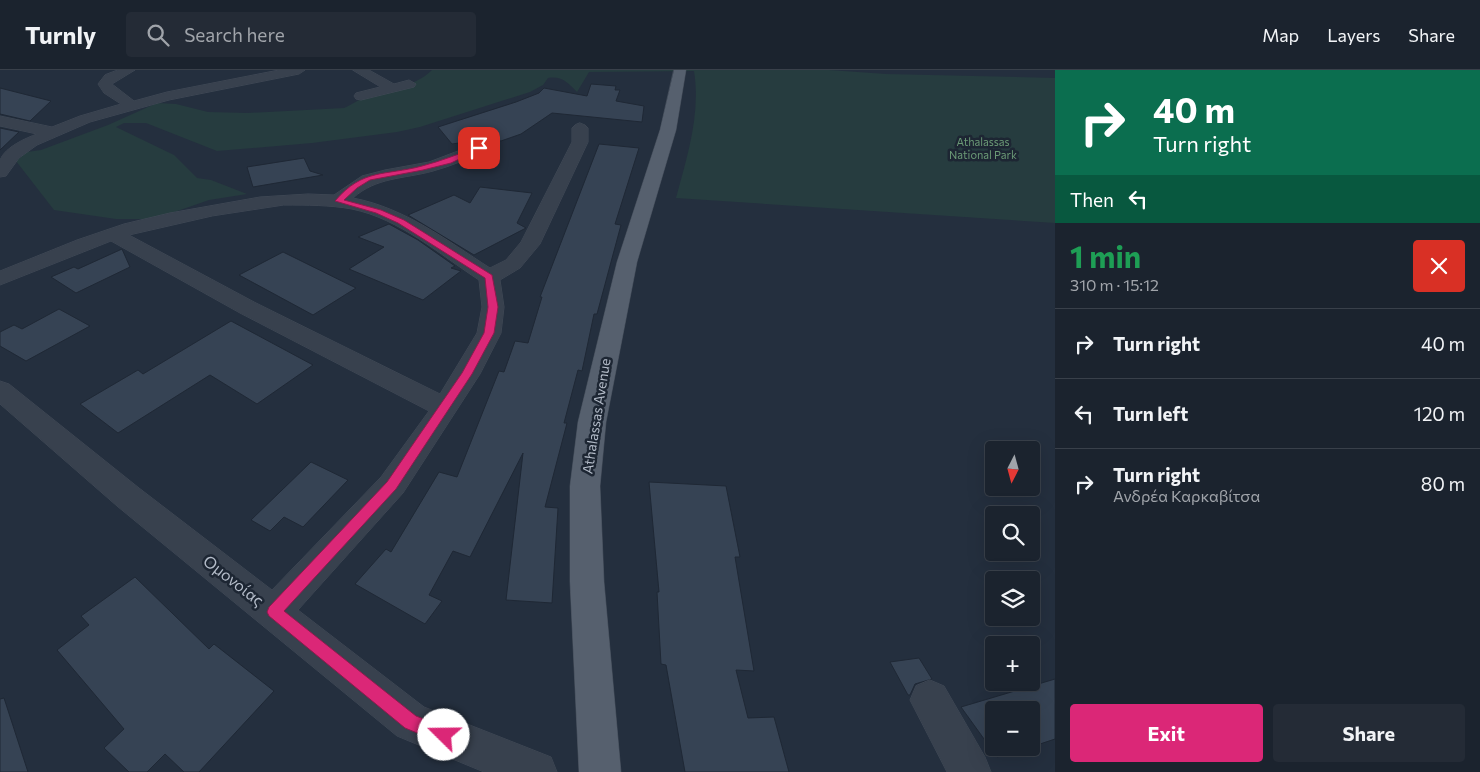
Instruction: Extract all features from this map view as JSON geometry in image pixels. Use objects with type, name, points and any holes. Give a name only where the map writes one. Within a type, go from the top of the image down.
[{"type":"main road","name":"Athalassas Avenue","points":[[600,772],[587,582],[585,486],[592,422],[627,262],[668,130],[680,70]]},
{"type":"street","points":[[129,70],[110,78],[105,84],[109,90],[130,104]]},
{"type":"street","points":[[0,172],[14,155],[30,142],[52,132],[130,104],[210,86],[299,70]]},
{"type":"street","points":[[360,70],[392,88]]},
{"type":"street","points":[[360,96],[409,84]]},
{"type":"street","points":[[0,121],[52,132]]},
{"type":"street","points":[[489,277],[512,264],[530,244],[580,142],[580,128]]},
{"type":"street","points":[[338,201],[355,186],[368,178],[421,169],[448,161],[479,148]]},
{"type":"street","points":[[0,279],[113,234],[154,222],[247,203],[287,199],[338,201],[378,211],[401,222],[489,277]]},
{"type":"street","points":[[113,234],[248,308],[445,408]]},
{"type":"street","points":[[274,612],[392,485],[467,374],[489,333],[493,307],[489,277]]},
{"type":"street","name":"Ομονοίας","points":[[0,390],[128,497],[411,722],[536,772]]},
{"type":"street","points":[[930,700],[970,772]]},
{"type":"green space","name":"Athalassas National Park","points":[[432,70],[829,70],[886,74],[1055,78],[1055,223],[676,198],[692,135],[696,103],[694,71],[589,72],[577,92],[564,80],[548,78],[543,85],[530,92],[420,127],[397,132],[312,143],[217,151],[146,123],[124,123],[116,127],[174,155],[197,178],[211,180],[247,194],[209,200],[163,216],[146,219],[116,219],[54,210],[16,161],[27,152],[41,150],[108,125],[157,103],[176,104],[208,112],[247,113],[344,108],[369,95],[410,84]]},
{"type":"building","points":[[591,84],[616,86],[615,90],[620,90],[616,101],[644,106],[642,122],[552,113],[521,134],[501,141],[487,139],[452,144],[438,127],[516,102],[539,93],[544,88],[587,96]]},
{"type":"building","points":[[0,88],[51,101],[30,121],[0,114]]},
{"type":"building","points":[[0,128],[19,132],[0,150]]},
{"type":"building","points":[[599,144],[639,148],[615,224],[621,225],[597,314],[594,314],[582,371],[578,370],[564,423],[567,423],[545,507],[558,508],[552,603],[506,600],[523,453],[470,557],[453,551],[429,595],[442,601],[425,624],[355,584],[386,549],[391,552],[439,472],[457,477],[499,371],[504,372],[515,341],[528,343],[542,297],[540,297]]},
{"type":"building","points":[[304,158],[310,171],[323,175],[253,187],[247,167]]},
{"type":"building","points":[[480,187],[532,193],[517,223],[526,228],[474,255],[408,215],[454,195],[470,203]]},
{"type":"building","points":[[389,224],[418,240],[455,266],[451,268],[461,271],[423,300],[349,269],[384,247],[358,237]]},
{"type":"building","points":[[122,249],[130,267],[76,293],[51,277],[74,267],[78,269]]},
{"type":"building","points":[[283,252],[356,288],[313,315],[239,275]]},
{"type":"building","points":[[59,309],[90,326],[26,361],[0,346],[0,332],[14,325],[22,329]]},
{"type":"building","points":[[231,321],[313,365],[257,404],[210,375],[118,433],[80,404],[138,370],[143,374]]},
{"type":"building","points":[[311,462],[348,480],[303,527],[284,517],[270,531],[251,520]]},
{"type":"building","points":[[649,482],[726,486],[740,557],[735,557],[754,671],[736,670],[748,718],[774,717],[789,772],[685,772],[666,665],[661,664],[657,592],[659,592]]},
{"type":"building","points":[[135,577],[209,649],[214,644],[274,691],[199,772],[184,772],[165,754],[147,772],[129,772],[104,748],[124,729],[57,650],[89,625],[81,616]]},
{"type":"building","points":[[919,658],[932,679],[915,684],[910,695],[908,695],[890,662]]},
{"type":"building","points":[[1055,679],[1055,739],[1040,744],[1040,701],[985,701],[985,740],[961,707],[1015,691],[1040,691],[1040,683]]},
{"type":"building","points":[[4,698],[28,772],[0,772],[0,699]]},
{"type":"route","points":[[444,735],[411,722],[274,612],[392,485],[467,374],[489,333],[493,307],[489,277],[401,222],[378,211],[338,201],[355,186],[368,178],[421,169],[448,161],[479,148]]}]
